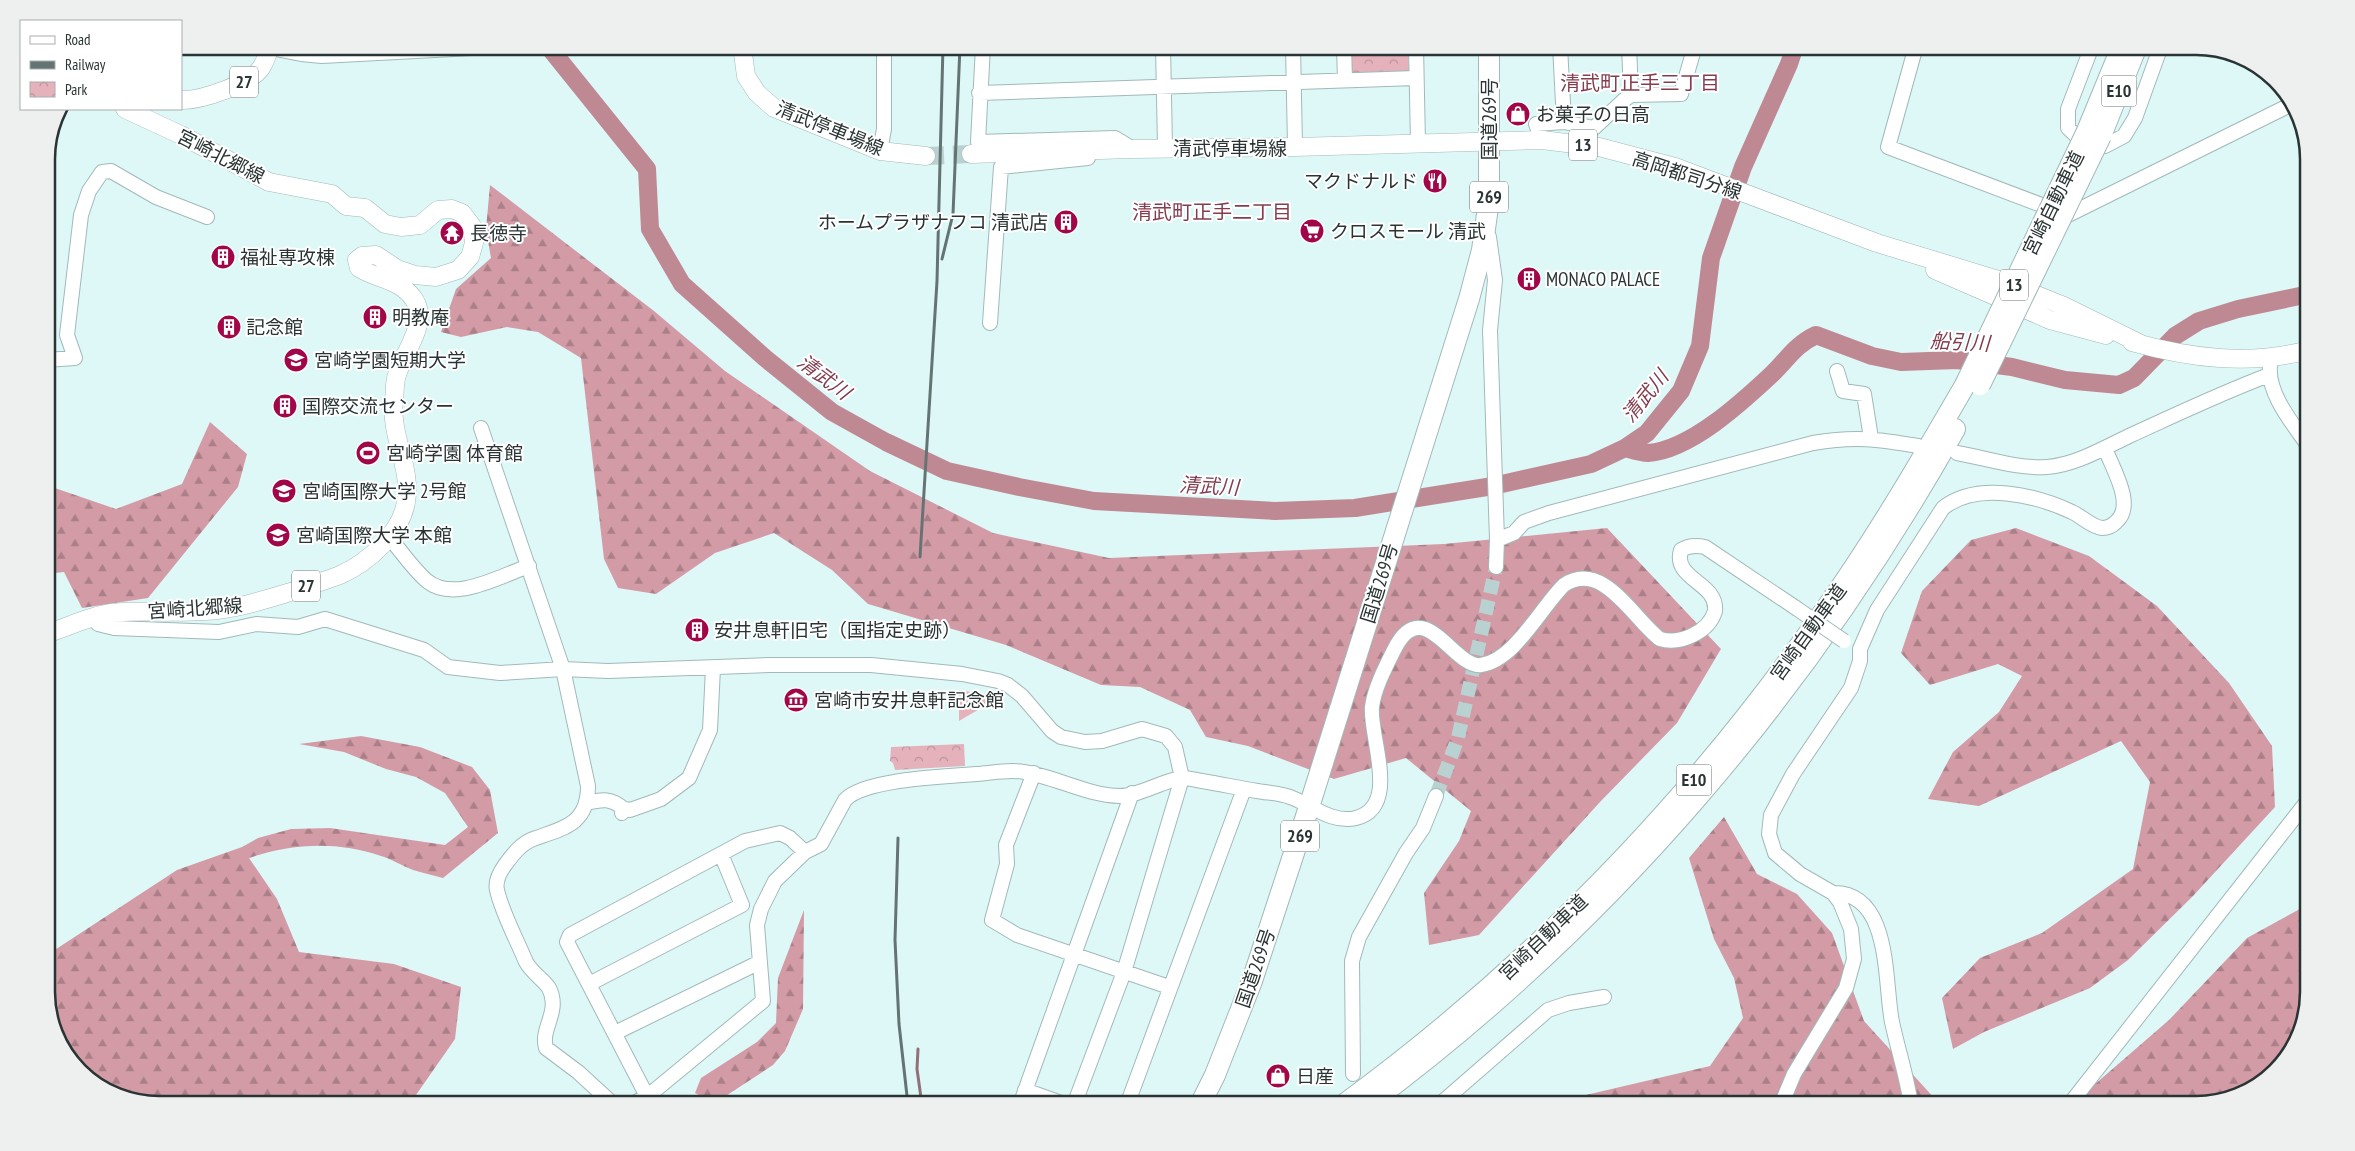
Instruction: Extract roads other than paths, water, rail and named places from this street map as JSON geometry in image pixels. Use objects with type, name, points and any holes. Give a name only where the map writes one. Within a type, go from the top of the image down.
[{"type":"highway","name":"国道269号","points":[[1204,1096],[1215,1075],[1252,981],[1310,807],[1469,299],[1482,250],[1489,200],[1489,55]]},
{"type":"highway","name":"宮崎自動車道","points":[[1379,1096],[1503,994],[1551,951],[1636,865],[1699,796],[1774,705],[1837,618],[1890,539],[1972,385],[2094,133],[2119,55]]},
{"type":"highway","name":"宮崎自動車道","points":[[2094,133],[2148,55]]},
{"type":"highway","name":"宮崎自動車道","points":[[1355,1096],[1392,1068],[1501,977],[1626,856],[1688,787],[1762,696],[1826,610],[1972,385]]},
{"type":"main road","name":"宮崎北郷線","points":[[182,100],[204,97],[246,81],[261,69],[265,55]]},
{"type":"main road","name":"清武停車場線","points":[[743,55],[746,76],[757,93],[774,108],[880,151],[926,156]]},
{"type":"main road","name":"宮崎北郷線","points":[[55,631],[94,617],[110,614],[206,611],[248,606],[341,575],[366,559],[389,537],[402,516],[406,502],[408,479],[392,416],[396,376],[418,327],[419,310],[413,297],[402,287],[391,281],[369,275],[359,268],[358,260],[362,256],[376,255],[397,269],[415,275],[436,277],[458,270],[470,257],[474,243],[472,226],[462,213],[452,209],[438,210],[420,225],[401,227],[385,224],[365,208],[346,206],[332,194],[269,182],[182,135],[127,110]]},
{"type":"main road","name":"高岡都司分線","points":[[1490,143],[1542,140],[1599,147],[1674,167],[1877,243],[2050,320],[2146,346],[2183,355],[2227,360],[2300,351]]},
{"type":"main road","name":"清武停車場線","points":[[971,154],[1132,148],[1490,143]]},
{"type":"street","points":[[312,55],[339,55]]},
{"type":"street","points":[[880,151],[884,129],[884,55]]},
{"type":"street","points":[[981,55],[978,142],[1115,138],[1132,148]]},
{"type":"street","points":[[1163,55],[1165,148]]},
{"type":"street","points":[[1293,55],[1295,147]]},
{"type":"street","points":[[1344,55],[1345,80]]},
{"type":"street","points":[[1416,55],[1418,144]]},
{"type":"street","points":[[1560,55],[1564,122]]},
{"type":"street","points":[[1629,55],[1631,96]]},
{"type":"street","points":[[1542,140],[1536,124],[1564,122],[1594,128],[1624,100],[1631,96],[1681,94],[1693,55]]},
{"type":"street","points":[[1914,55],[1888,147],[2068,215],[2286,107]]},
{"type":"street","points":[[2089,55],[2068,109],[2068,128],[2083,142],[2105,146],[2124,136],[2135,118],[2149,55]]},
{"type":"street","points":[[979,93],[1416,78]]},
{"type":"street","points":[[990,322],[1001,167],[1110,156],[1132,148]]},
{"type":"street","points":[[55,359],[75,358],[67,335],[80,215],[89,191],[102,172],[111,171],[156,197],[207,217]]},
{"type":"street","points":[[1489,200],[1489,237],[1495,280],[1490,330],[1497,533],[1496,568]]},
{"type":"street","points":[[1469,299],[1491,315]]},
{"type":"street","points":[[2272,356],[2269,375],[2278,399],[2300,433]]},
{"type":"street","points":[[1837,371],[1843,391],[1864,394],[1871,438]]},
{"type":"street","points":[[1956,453],[2022,466],[2047,467],[2060,465],[2105,448],[2234,388],[2269,375]]},
{"type":"street","points":[[481,428],[563,669],[588,786],[586,802],[582,812],[570,826],[549,835],[535,838],[517,849],[499,873],[496,889],[531,972],[548,986],[551,994],[553,1012],[544,1042],[546,1048],[578,1072],[604,1096]]},
{"type":"street","points":[[1497,533],[1514,533],[1524,522],[1625,492],[1813,443],[1840,438],[1871,438],[1918,446]]},
{"type":"street","points":[[1784,1096],[1790,1081],[1846,988],[1854,960],[1852,934],[1845,912],[1832,893],[1780,858],[1770,841],[1768,824],[1775,806],[1793,774],[1851,688],[1860,661],[1860,649],[1877,610],[1936,515],[1950,502],[1960,498],[1982,494],[2015,495],[2038,500],[2070,511],[2098,527],[2110,527],[2124,511],[2124,500],[2105,448]]},
{"type":"street","points":[[389,537],[426,580],[442,589],[463,589],[528,566]]},
{"type":"street","points":[[655,1096],[763,1001],[757,925],[762,910],[776,881],[805,852],[821,844],[845,800],[851,794],[892,782],[1020,771],[1034,773],[1066,785],[1121,796],[1182,778],[1289,796],[1332,816],[1354,819],[1367,812],[1378,796],[1380,772],[1373,720],[1373,702],[1401,637],[1411,631],[1420,629],[1431,631],[1466,660],[1473,664],[1482,665],[1498,658],[1510,649],[1564,585],[1574,580],[1586,578],[1597,582],[1620,598],[1660,639],[1679,639],[1690,636],[1708,625],[1715,611],[1709,592],[1690,577],[1681,566],[1681,550],[1686,546],[1698,545],[1705,547],[1844,641],[1860,649]]},
{"type":"street","points":[[94,617],[98,624],[114,628],[219,632],[256,624],[298,627],[325,619],[424,650],[448,667],[500,673],[563,669],[608,671],[769,665],[871,666],[962,674],[998,681],[1008,685],[1022,696],[1047,726],[1061,737],[1094,742],[1142,729],[1166,736],[1175,747],[1182,778],[1124,972],[1077,1096]]},
{"type":"street","points":[[586,802],[605,799],[614,801],[623,811],[630,810],[661,799],[689,778],[710,730],[713,668]]},
{"type":"street","points":[[1034,773],[1006,845],[1007,864],[992,920],[1017,935],[1169,987]]},
{"type":"street","points":[[1130,1096],[1169,987],[1244,789]]},
{"type":"street","points":[[1023,1096],[1132,794]]},
{"type":"street","points":[[1353,1074],[1352,962],[1356,944],[1406,853],[1423,828],[1436,796]]},
{"type":"street","points":[[2076,1096],[2300,810]]},
{"type":"street","points":[[648,1096],[566,942],[570,935],[746,841],[780,833],[790,838],[805,852]]},
{"type":"street","points":[[589,984],[742,905],[721,854]]},
{"type":"street","points":[[1832,893],[1844,893],[1855,897],[1867,908],[1882,942],[1892,1021],[1909,1096]]},
{"type":"street","points":[[615,1033],[760,962]]},
{"type":"street","points":[[1449,1096],[1548,1010],[1569,1003],[1604,996]]},
{"type":"street","points":[[1025,1090],[1042,1096]]},
{"type":"waterway","name":"清武川","points":[[555,55],[647,169],[650,229],[682,284],[765,358],[832,412],[886,442],[947,471],[1094,501],[1275,511],[1355,508],[1493,486],[1591,464],[1625,448],[1647,433],[1681,391],[1700,346],[1711,258],[1743,167],[1792,55]]},
{"type":"waterway","name":"船引川","points":[[1625,448],[1648,453],[1664,450],[1697,434],[1745,399],[1797,348],[1816,335],[1872,356],[1901,362],[1957,360],[2012,367],[2065,380],[2119,385],[2134,378],[2175,336],[2199,321],[2238,309],[2300,296]]},
{"type":"waterway","points":[[918,1049],[917,1069],[921,1096]]},
{"type":"tunnel","points":[[926,156],[971,154]]},
{"type":"tunnel","points":[[1436,796],[1458,738],[1496,567]]},
{"type":"railway","points":[[920,557],[937,281],[943,55]]},
{"type":"railway","points":[[942,259],[953,214],[960,55]]},
{"type":"railway","points":[[898,838],[895,940],[899,1024],[907,1096]]},
{"type":"place","name":"お菓子の日高","points":[[1518,114]]},
{"type":"place","name":"マクドナルド","points":[[1435,181]]},
{"type":"place","name":"ホームプラザナフコ 清武店","points":[[1066,222]]},
{"type":"place","name":"クロスモール 清武","points":[[1312,231]]},
{"type":"place","name":"長徳寺","points":[[452,233]]},
{"type":"place","name":"福祉専攻棟","points":[[223,257]]},
{"type":"place","name":"MONACO PALACE","points":[[1529,279]]},
{"type":"place","name":"明教庵","points":[[375,317]]},
{"type":"place","name":"記念館","points":[[229,327]]},
{"type":"place","name":"宮崎学園短期大学","points":[[296,360]]},
{"type":"place","name":"国際交流センター","points":[[285,406]]},
{"type":"place","name":"宮崎学園 体育館","points":[[368,453]]},
{"type":"place","name":"宮崎国際大学 2号館","points":[[284,491]]},
{"type":"place","name":"宮崎国際大学 本館","points":[[278,535]]},
{"type":"place","name":"安井息軒旧宅（国指定史跡）","points":[[697,630]]},
{"type":"place","name":"宮崎市安井息軒記念館","points":[[796,700]]},
{"type":"place","name":"日産","points":[[1278,1076]]},
{"type":"district","name":"清武町正手三丁目","points":[[1640,83]]},
{"type":"district","name":"清武町正手二丁目","points":[[1212,212]]}]
